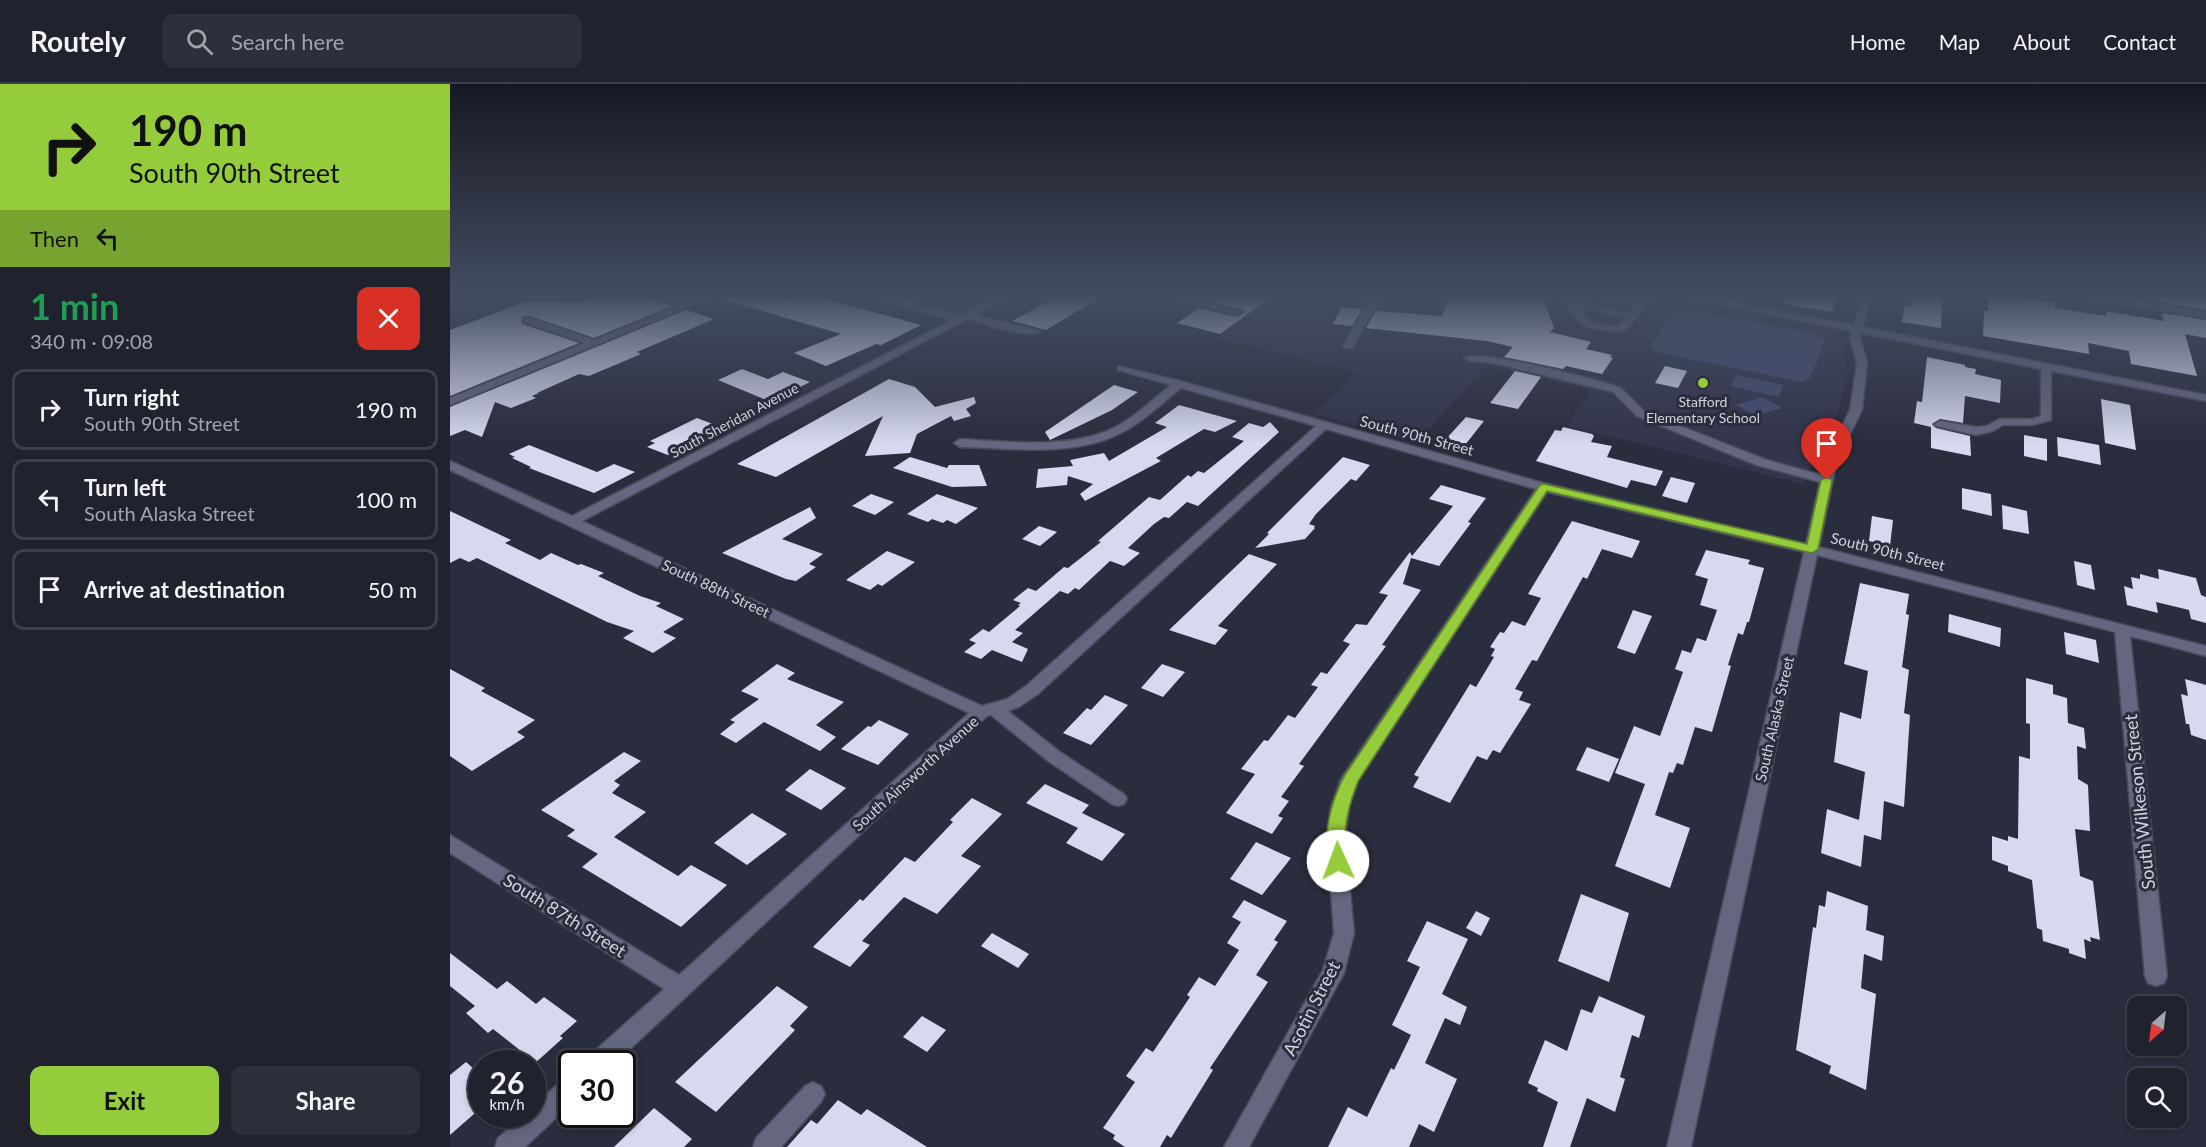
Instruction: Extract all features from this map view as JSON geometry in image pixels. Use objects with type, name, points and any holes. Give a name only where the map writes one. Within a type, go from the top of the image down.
[{"type":"street","points":[[450,402],[589,346]]},
{"type":"street","name":"South Sheridan Avenue","points":[[573,521],[910,346]]},
{"type":"street","name":"South Alaska Street","points":[[1679,1147],[1831,460],[1856,410],[1862,363],[1856,346]]},
{"type":"street","points":[[1943,346],[2206,398]]},
{"type":"street","points":[[1469,358],[1493,360],[1617,390],[1641,414],[1760,462],[1827,480]]},
{"type":"street","points":[[1940,424],[1976,431],[1989,429],[2000,422],[2032,422],[2047,418],[2046,367]]},
{"type":"street","name":"South 90th Street","points":[[1122,368],[1544,487],[1995,594],[2206,651]]},
{"type":"street","points":[[960,443],[1064,443],[1094,438],[1121,428],[1180,384]]},
{"type":"street","name":"South Ainsworth Avenue","points":[[612,1050],[988,710],[1013,703],[1032,690],[1323,426]]},
{"type":"street","name":"South 88th Street","points":[[450,465],[988,710],[1051,756],[1118,799]]},
{"type":"street","name":"Asotin Street","points":[[1236,1147],[1333,973],[1344,933],[1336,838],[1340,807],[1350,779],[1544,487]]},
{"type":"street","name":"South Wilkeson Street","points":[[2122,628],[2156,976]]},
{"type":"street","name":"South 87th Street","points":[[450,843],[680,987]]},
{"type":"street","points":[[765,1147],[813,1094]]},
{"type":"street","points":[[507,1147],[558,1100]]},
{"type":"shaded area","name":"Stafford Elementary School","points":[[1247,346],[1845,346],[1847,376],[1838,412],[1815,451],[1804,484],[1567,426],[1591,390],[1486,366],[1418,442],[1314,414],[1357,373]]},
{"type":"shaded area","points":[[1651,346],[1823,346],[1810,378],[1802,382],[1656,352],[1650,348]]},
{"type":"shaded area","points":[[1736,375],[1784,385],[1779,397],[1730,386]]},
{"type":"shaded area","points":[[1762,397],[1782,408],[1755,416],[1736,405]]},
{"type":"building","points":[[450,346],[573,346],[450,396]]},
{"type":"building","points":[[599,346],[652,346],[637,352],[641,354],[589,376],[579,374],[532,396],[536,398],[511,408],[495,402],[482,437],[465,430],[450,436],[450,407]]},
{"type":"building","points":[[812,346],[872,346],[826,366],[794,353]]},
{"type":"building","points":[[1507,346],[1588,346],[1586,349],[1612,355],[1610,357],[1613,358],[1602,374],[1504,357],[1513,347]]},
{"type":"building","points":[[2040,346],[2088,346],[2089,354]]},
{"type":"building","points":[[2101,346],[2188,346],[2197,376],[2131,364],[2129,351]]},
{"type":"building","points":[[1927,357],[1965,365],[1965,367],[1976,369],[1975,374],[2001,380],[2000,403],[1965,396],[1963,423],[1940,419],[1932,424],[1936,428],[1970,436],[1971,456],[1931,448],[1931,427],[1914,423],[1917,401],[1922,402]]},
{"type":"building","points":[[1665,366],[1687,371],[1678,388],[1655,383]]},
{"type":"building","points":[[742,369],[768,379],[783,372],[810,382],[790,392],[784,389],[764,399],[718,380]]},
{"type":"building","points":[[1515,371],[1541,377],[1518,409],[1490,403]]},
{"type":"building","points":[[889,379],[915,387],[935,407],[974,397],[976,403],[966,409],[971,416],[954,421],[951,416],[917,434],[910,453],[865,456],[883,416],[776,477],[737,464]]},
{"type":"building","points":[[1114,385],[1138,392],[1112,410],[1050,440],[1045,432]]},
{"type":"building","points":[[2101,399],[2130,405],[2136,450],[2105,443]]},
{"type":"building","points":[[1179,405],[1237,421],[1215,432],[1204,429],[1156,458],[1161,461],[1085,501],[1080,494],[1093,484],[1068,476],[1067,485],[1036,488],[1038,469],[1073,466],[1070,460],[1104,453],[1109,461],[1167,427],[1155,423]]},
{"type":"building","points":[[1466,417],[1484,421],[1465,445],[1446,439]]},
{"type":"building","points":[[697,418],[721,427],[668,455],[647,447],[655,443],[650,441]]},
{"type":"building","points":[[1270,422],[1279,432],[1198,506],[1187,502],[1169,518],[1164,517],[1128,548],[1140,553],[1124,566],[1110,561],[1079,590],[1075,588],[1068,594],[1060,591],[1015,630],[1023,633],[1012,642],[1028,649],[1022,662],[992,650],[981,659],[964,652],[976,643],[969,640],[983,629],[989,632],[1020,606],[1018,605],[1021,603],[1013,600],[1028,588],[1036,591],[1064,567],[1068,568],[1101,542],[1098,541],[1149,497],[1160,500],[1188,475],[1191,477],[1198,471],[1204,473],[1244,441],[1232,437],[1249,423],[1263,427]]},
{"type":"building","points":[[1563,427],[1592,434],[1594,436],[1591,442],[1612,446],[1607,457],[1663,471],[1656,486],[1631,480],[1627,488],[1536,461],[1555,430],[1561,431]]},
{"type":"building","points":[[2024,435],[2047,439],[2047,461],[2024,456]]},
{"type":"building","points":[[2057,437],[2099,445],[2101,465],[2058,456]]},
{"type":"building","points":[[529,445],[597,472],[614,464],[635,472],[594,493],[529,468],[531,467],[512,458],[515,457],[509,454]]},
{"type":"building","points":[[910,457],[947,468],[949,465],[979,465],[987,486],[952,487],[893,468]]},
{"type":"building","points":[[1343,457],[1370,465],[1356,481],[1351,479],[1316,514],[1309,524],[1315,528],[1305,539],[1255,548],[1269,534],[1267,533]]},
{"type":"building","points":[[1671,477],[1695,483],[1687,503],[1662,496]]},
{"type":"building","points":[[1441,485],[1486,498],[1468,522],[1471,523],[1439,566],[1411,558],[1403,584],[1421,590],[1382,645],[1386,646],[1299,764],[1304,766],[1281,797],[1289,801],[1278,816],[1283,818],[1272,834],[1226,813],[1255,774],[1241,769],[1264,740],[1268,741],[1288,715],[1295,718],[1318,687],[1311,685],[1321,672],[1327,674],[1350,644],[1343,641],[1356,624],[1367,625],[1388,595],[1379,593],[1410,552],[1412,556],[1453,506],[1429,499]]},
{"type":"building","points":[[1962,488],[1991,494],[1992,516],[1962,509]]},
{"type":"building","points":[[871,494],[894,502],[875,515],[852,506]]},
{"type":"building","points":[[937,494],[978,508],[956,524],[947,520],[943,523],[932,519],[928,522],[907,514]]},
{"type":"building","points":[[2002,505],[2027,511],[2029,534],[2003,529]]},
{"type":"building","points":[[810,507],[816,518],[782,539],[823,554],[809,564],[816,567],[796,581],[722,553]]},
{"type":"building","points":[[450,511],[511,540],[505,543],[540,560],[551,553],[604,573],[598,576],[640,596],[661,603],[656,606],[684,619],[663,632],[676,638],[653,653],[623,638],[634,631],[607,622],[477,558],[469,562],[460,558],[450,563]]},
{"type":"building","points":[[1872,516],[1893,520],[1890,546],[1869,541]]},
{"type":"building","points":[[1572,521],[1640,541],[1632,558],[1602,549],[1587,579],[1583,577],[1537,661],[1532,660],[1515,689],[1523,692],[1519,700],[1531,704],[1500,753],[1493,750],[1487,760],[1477,756],[1450,803],[1413,787],[1419,777],[1414,775],[1470,684],[1476,687],[1494,657],[1491,656],[1495,649],[1490,647],[1500,632],[1504,633],[1512,621],[1525,626],[1541,598],[1528,594]]},
{"type":"building","points":[[1039,526],[1057,532],[1040,546],[1022,539]]},
{"type":"building","points":[[1706,550],[1750,560],[1748,564],[1764,568],[1749,622],[1747,622],[1743,635],[1738,633],[1712,732],[1695,727],[1683,765],[1677,763],[1673,773],[1669,772],[1655,815],[1690,828],[1670,888],[1615,866],[1645,784],[1615,773],[1634,726],[1660,736],[1683,672],[1675,669],[1682,650],[1691,653],[1697,638],[1706,641],[1717,610],[1700,605],[1708,579],[1695,575]]},
{"type":"building","points":[[887,551],[915,562],[882,586],[878,584],[870,590],[846,580]]},
{"type":"building","points":[[1249,554],[1277,564],[1218,626],[1228,630],[1215,645],[1169,630]]},
{"type":"building","points":[[2074,561],[2091,565],[2095,590],[2077,585]]},
{"type":"building","points":[[2158,569],[2196,578],[2201,595],[2206,597],[2206,623],[2191,619],[2189,610],[2156,602],[2158,613],[2127,605],[2124,586],[2133,589],[2131,577],[2140,579],[2140,574],[2159,579]]},
{"type":"building","points":[[1860,583],[1909,594],[1906,614],[1909,615],[1902,667],[1909,670],[1904,713],[1910,715],[1904,807],[1884,801],[1881,840],[1864,835],[1861,867],[1821,853],[1827,809],[1859,820],[1865,772],[1834,762],[1840,712],[1861,719],[1868,671],[1844,664]]},
{"type":"building","points":[[1633,610],[1652,616],[1635,654],[1617,648]]},
{"type":"building","points":[[1949,614],[2001,628],[2000,647],[1948,632]]},
{"type":"building","points":[[2064,632],[2096,640],[2099,663],[2066,654]]},
{"type":"building","points":[[777,664],[795,673],[787,679],[844,702],[816,725],[836,737],[820,751],[764,722],[736,743],[720,734],[735,722],[730,720],[759,699],[741,691]]},
{"type":"building","points":[[1162,664],[1185,672],[1163,697],[1141,688]]},
{"type":"building","points":[[450,669],[485,688],[481,691],[535,720],[517,732],[525,737],[472,771],[450,756]]},
{"type":"building","points":[[2026,678],[2053,685],[2053,694],[2067,698],[2068,723],[2084,728],[2086,749],[2077,746],[2078,779],[2088,785],[2090,831],[2075,829],[2080,876],[2093,881],[2100,940],[2090,937],[2091,942],[2084,939],[2086,959],[2069,953],[2069,949],[2043,941],[2042,930],[2037,928],[2032,880],[2008,871],[2008,866],[1992,860],[1992,836],[2008,841],[2008,836],[2018,839],[2019,756],[2030,759],[2030,724],[2026,723]]},
{"type":"building","points":[[2185,679],[2206,685],[2206,740],[2191,735],[2189,724],[2186,724],[2181,694],[2188,696]]},
{"type":"building","points":[[1105,695],[1128,705],[1091,745],[1063,733],[1087,708],[1091,710]]},
{"type":"building","points":[[879,720],[909,734],[878,765],[841,749],[868,726],[871,727]]},
{"type":"building","points":[[1587,747],[1619,759],[1609,782],[1576,770]]},
{"type":"building","points":[[624,752],[641,761],[614,781],[620,785],[612,793],[646,812],[614,837],[678,876],[691,865],[727,885],[681,927],[582,867],[598,854],[567,836],[575,830],[541,810]]},
{"type":"building","points":[[810,769],[846,788],[821,810],[785,790]]},
{"type":"building","points":[[1045,784],[1089,805],[1082,813],[1125,834],[1102,861],[1066,843],[1078,828],[1026,803]]},
{"type":"building","points":[[972,798],[1002,814],[961,856],[981,866],[937,914],[904,897],[862,941],[870,945],[850,967],[813,947],[860,899],[863,901],[905,857],[915,862]]},
{"type":"building","points":[[752,813],[787,834],[747,865],[714,843]]},
{"type":"building","points":[[1256,842],[1291,858],[1262,895],[1230,879]]},
{"type":"building","points":[[1827,891],[1868,906],[1866,930],[1884,936],[1882,961],[1864,954],[1861,988],[1876,994],[1866,1090],[1829,1073],[1831,1066],[1796,1050],[1813,927],[1816,928],[1819,905],[1825,907]]},
{"type":"building","points":[[1581,894],[1629,913],[1609,982],[1558,961]]},
{"type":"building","points":[[1244,900],[1287,921],[1274,940],[1278,942],[1256,975],[1268,982],[1210,1068],[1213,1070],[1171,1138],[1167,1135],[1160,1147],[1125,1147],[1113,1139],[1115,1135],[1103,1128],[1135,1082],[1126,1076],[1146,1048],[1153,1052],[1190,997],[1187,995],[1199,977],[1215,986],[1239,950],[1227,943],[1241,922],[1232,917]]},
{"type":"building","points":[[1476,911],[1490,918],[1481,936],[1466,928]]},
{"type":"building","points":[[1427,921],[1468,939],[1442,994],[1467,1007],[1460,1025],[1445,1018],[1425,1063],[1457,1079],[1434,1132],[1419,1124],[1409,1147],[1328,1147],[1348,1107],[1367,1117],[1391,1068],[1394,1070],[1411,1035],[1392,1025],[1420,967],[1407,961]]},
{"type":"building","points":[[992,933],[1029,954],[1018,968],[981,946]]},
{"type":"building","points":[[450,953],[497,989],[507,981],[536,1004],[544,997],[577,1021],[560,1036],[563,1038],[546,1053],[546,1050],[520,1050],[493,1029],[488,1033],[466,1013],[475,1006],[450,986]]},
{"type":"building","points":[[777,986],[808,1007],[790,1026],[795,1030],[716,1112],[675,1082]]},
{"type":"building","points":[[1599,996],[1645,1016],[1639,1038],[1632,1035],[1620,1077],[1625,1079],[1615,1112],[1587,1098],[1570,1147],[1543,1147],[1558,1102],[1537,1091],[1538,1088],[1528,1083],[1545,1040],[1567,1051],[1581,1009],[1592,1013]]},
{"type":"building","points":[[922,1016],[946,1030],[927,1052],[903,1037]]},
{"type":"building","points":[[466,1062],[468,1064],[468,1119],[450,1135],[450,1075]]},
{"type":"building","points":[[838,1100],[861,1115],[867,1109],[927,1147],[787,1147],[811,1120],[817,1124]]},
{"type":"building","points":[[654,1108],[692,1139],[684,1147],[614,1147]]},
{"type":"place","name":"Stafford Elementary School","points":[[1703,383]]},
{"type":"route","points":[[1338,861],[1336,838],[1340,807],[1350,779],[1544,487],[1812,549],[1827,480]]}]
